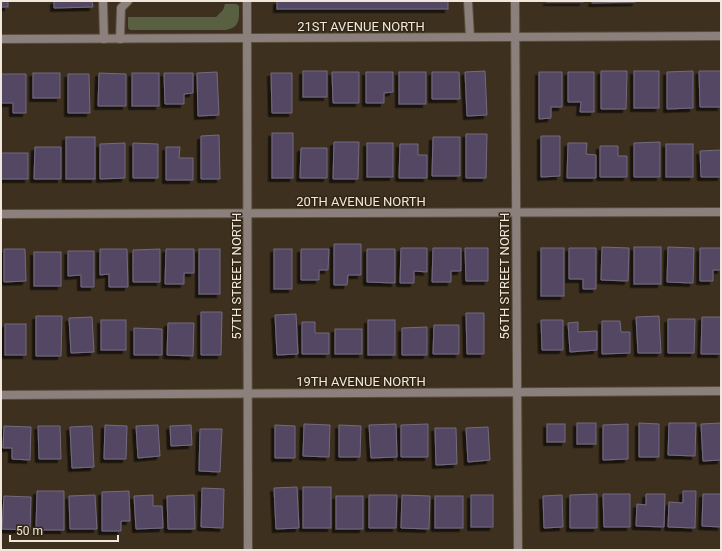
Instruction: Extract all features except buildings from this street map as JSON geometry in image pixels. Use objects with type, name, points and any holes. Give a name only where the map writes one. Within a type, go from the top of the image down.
[{"type":"street","points":[[103,1],[104,39]]},
{"type":"street","points":[[120,39],[121,8],[128,1]]},
{"type":"street","name":"57TH STREET NORTH","points":[[247,1],[248,550]]},
{"type":"street","points":[[468,1],[470,37]]},
{"type":"street","name":"56TH STREET NORTH","points":[[514,1],[518,550]]},
{"type":"street","name":"21ST AVENUE NORTH","points":[[1,39],[721,36]]},
{"type":"street","name":"20TH AVENUE NORTH","points":[[1,214],[721,212]]},
{"type":"street","name":"19TH AVENUE NORTH","points":[[1,395],[721,391]]},
{"type":"green space","points":[[225,4],[236,4],[239,6],[239,18],[237,24],[231,29],[130,30],[128,28],[128,17],[216,17],[223,10]]}]
